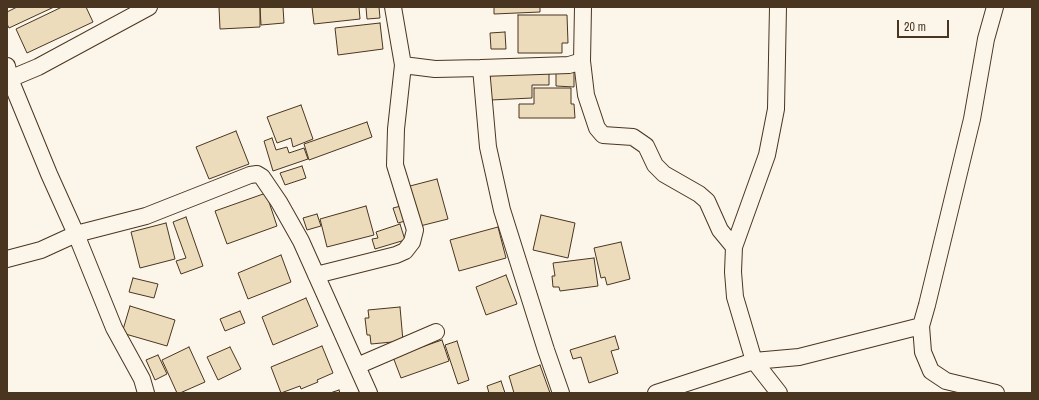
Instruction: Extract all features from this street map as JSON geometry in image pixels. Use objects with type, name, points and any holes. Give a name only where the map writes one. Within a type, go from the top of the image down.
[{"type":"street","points":[[146,393],[142,378],[114,328],[76,234],[49,174],[8,75],[38,67],[149,7]]},
{"type":"street","points":[[316,276],[396,255],[405,251],[412,242],[415,230],[395,165],[396,129],[403,65],[393,7]]},
{"type":"street","points":[[584,7],[582,61],[586,95],[597,128],[603,135],[633,137],[646,146],[655,165],[664,174],[699,194],[707,201],[720,230],[734,247]]},
{"type":"street","points":[[778,7],[776,109],[767,155],[734,247],[733,272],[736,298],[754,361],[779,393]]},
{"type":"street","points":[[995,7],[986,39],[972,119],[928,306],[921,326],[923,352],[932,371],[946,381],[996,393]]},
{"type":"street","points":[[403,65],[435,69],[481,68],[569,66],[582,61]]},
{"type":"street","points":[[481,68],[488,147],[502,210],[561,393]]},
{"type":"street","points":[[7,258],[41,250],[76,234],[146,216],[250,175],[257,174],[262,177],[279,202],[300,241],[369,393]]},
{"type":"street","points":[[656,393],[754,361],[799,357],[921,326]]},
{"type":"street","points":[[357,366],[436,332]]},
{"type":"building","points":[[17,7],[54,7],[9,28],[7,24],[7,12]]},
{"type":"building","points":[[62,7],[86,7],[93,22],[27,53],[16,29]]},
{"type":"building","points":[[219,7],[260,7],[260,27],[220,29]]},
{"type":"building","points":[[260,7],[283,7],[284,23],[261,25]]},
{"type":"building","points":[[312,7],[359,7],[360,19],[314,24]]},
{"type":"building","points":[[366,7],[379,7],[380,18],[367,19]]},
{"type":"building","points":[[494,7],[540,7],[540,12],[494,14]]},
{"type":"building","points":[[518,15],[567,15],[568,43],[562,43],[562,53],[518,53]]},
{"type":"building","points":[[380,23],[383,49],[338,55],[335,28]]},
{"type":"building","points":[[505,32],[506,49],[491,49],[490,33]]},
{"type":"building","points":[[549,70],[549,85],[532,85],[532,98],[491,100],[490,72]]},
{"type":"building","points":[[556,72],[574,72],[574,87],[556,86]]},
{"type":"building","points":[[534,88],[571,88],[571,104],[574,104],[575,118],[519,118],[519,104],[534,104]]},
{"type":"building","points":[[301,105],[313,139],[293,147],[291,138],[277,143],[267,117]]},
{"type":"building","points":[[367,122],[372,137],[309,160],[304,144]]},
{"type":"building","points":[[236,131],[249,164],[209,179],[196,147]]},
{"type":"building","points":[[272,138],[276,150],[287,147],[289,153],[304,148],[308,159],[273,171],[264,141]]},
{"type":"building","points":[[302,166],[306,178],[285,185],[280,173]]},
{"type":"building","points":[[437,179],[448,219],[420,226],[410,186]]},
{"type":"building","points":[[266,193],[277,226],[227,244],[215,211]]},
{"type":"building","points":[[405,205],[409,220],[398,223],[393,208]]},
{"type":"building","points":[[366,206],[374,235],[327,247],[320,219]]},
{"type":"building","points":[[317,214],[321,226],[307,230],[303,218]]},
{"type":"building","points":[[541,215],[575,223],[568,258],[533,250]]},
{"type":"building","points":[[186,217],[203,266],[181,274],[176,261],[186,258],[173,222]]},
{"type":"building","points":[[166,223],[175,259],[140,268],[131,232]]},
{"type":"building","points":[[400,224],[405,240],[375,249],[372,239],[378,238],[376,232]]},
{"type":"building","points":[[498,227],[506,258],[459,271],[450,240]]},
{"type":"building","points":[[621,242],[630,279],[607,285],[605,277],[601,278],[594,248]]},
{"type":"building","points":[[281,255],[291,282],[248,299],[238,273]]},
{"type":"building","points":[[594,258],[598,286],[560,291],[559,287],[553,287],[552,276],[555,276],[553,263]]},
{"type":"building","points":[[506,275],[517,304],[486,315],[476,287]]},
{"type":"building","points":[[133,278],[158,284],[154,298],[129,292]]},
{"type":"building","points":[[306,298],[318,326],[273,345],[262,317]]},
{"type":"building","points":[[130,306],[175,320],[167,346],[122,333]]},
{"type":"building","points":[[400,307],[403,341],[371,344],[370,335],[367,335],[365,318],[369,318],[368,310]]},
{"type":"building","points":[[240,311],[245,323],[225,331],[220,319]]},
{"type":"building","points":[[615,336],[619,349],[611,351],[618,373],[589,383],[581,357],[573,359],[570,350]]},
{"type":"building","points":[[442,340],[449,361],[401,378],[393,357]]},
{"type":"building","points":[[457,341],[469,380],[458,384],[445,345]]},
{"type":"building","points":[[322,346],[333,373],[317,380],[318,382],[301,389],[300,386],[281,393],[271,367]]},
{"type":"building","points":[[189,347],[205,382],[177,393],[162,360]]},
{"type":"building","points":[[230,347],[241,369],[218,380],[207,357]]},
{"type":"building","points":[[158,355],[167,374],[155,380],[146,360]]},
{"type":"building","points":[[540,365],[550,393],[514,393],[509,376]]},
{"type":"building","points":[[501,381],[505,393],[489,393],[487,386]]},
{"type":"building","points":[[339,390],[340,393],[330,393]]}]
